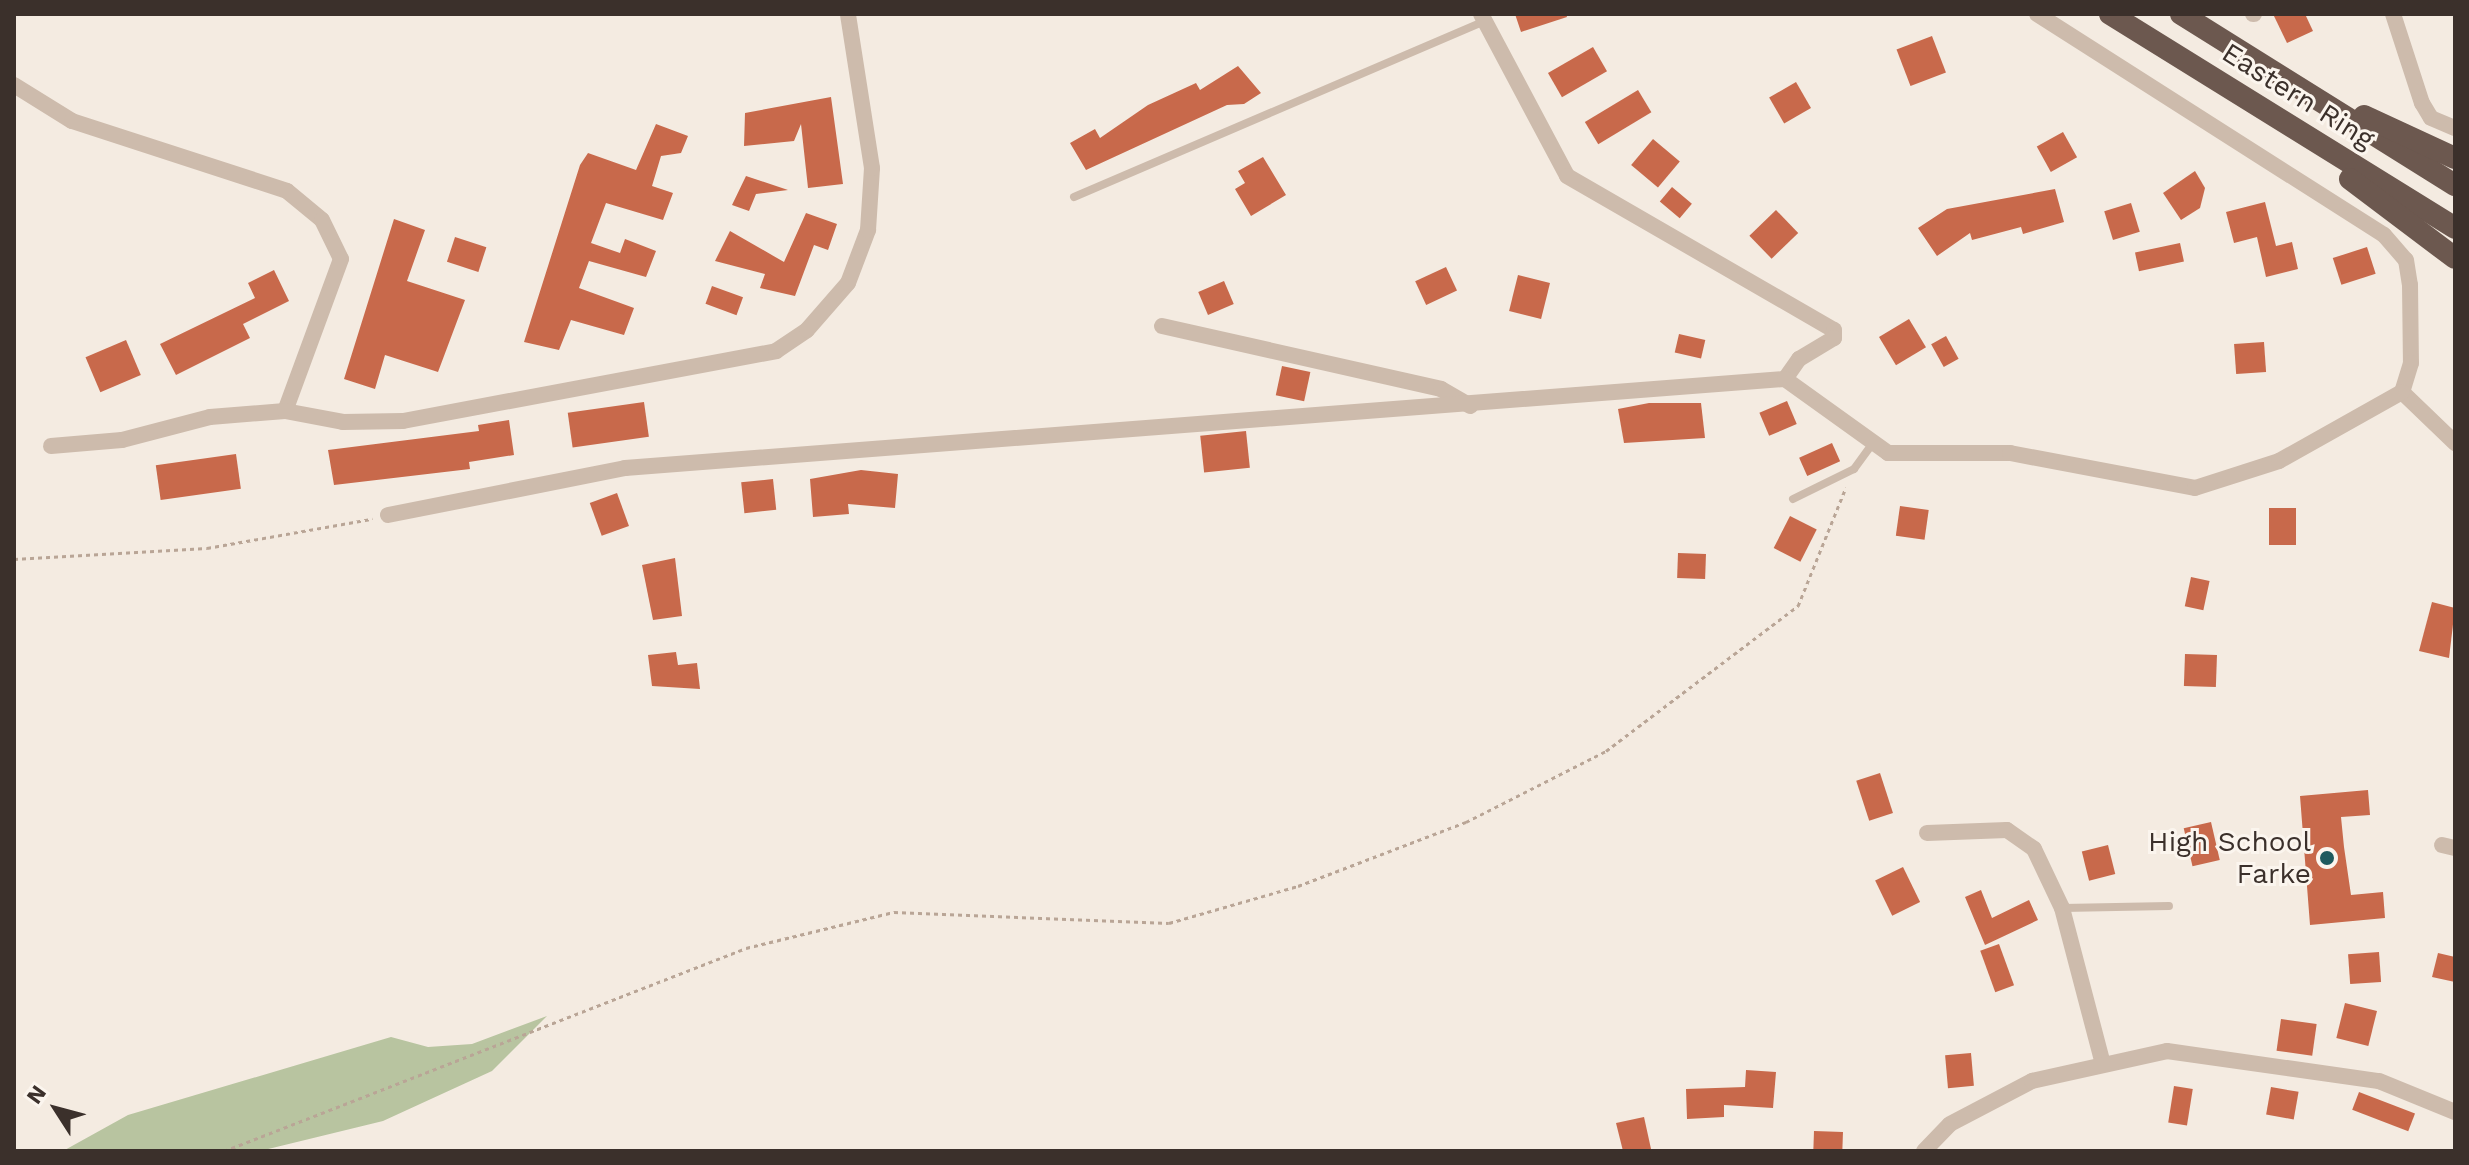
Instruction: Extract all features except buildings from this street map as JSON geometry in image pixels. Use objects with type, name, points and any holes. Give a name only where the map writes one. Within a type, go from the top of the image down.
[{"type":"highway","name":"Eastern Ring","points":[[2110,14],[2455,228]]},
{"type":"highway","name":"Eastern Ring","points":[[2181,14],[2455,185]]},
{"type":"highway","points":[[2328,107],[2455,158]]},
{"type":"highway","points":[[2306,137],[2455,258]]},
{"type":"street","points":[[51,446],[122,440],[210,417],[285,411],[343,422],[403,421],[776,351],[807,330],[848,283],[868,230],[872,168],[848,14]]},
{"type":"street","points":[[388,515],[625,468],[1254,416],[1470,406],[1547,394],[1785,379],[1871,446],[1888,453],[2010,453],[2195,488],[2279,461],[2402,392],[2411,363],[2410,285],[2406,260],[2384,235],[2037,14]]},
{"type":"street","points":[[2393,14],[2422,103],[2431,118],[2455,128]]},
{"type":"street","points":[[1483,18],[1567,176],[1834,330],[1834,338],[1799,359],[1785,379]]},
{"type":"street","points":[[14,85],[72,121],[287,191],[322,220],[341,259],[285,411]]},
{"type":"street","points":[[1162,326],[1441,389],[1470,406]]},
{"type":"street","points":[[2402,392],[2455,443]]},
{"type":"street","points":[[1927,833],[2021,836],[2062,908],[2102,1061]]},
{"type":"street","points":[[1924,1151],[1981,1104],[2102,1061],[2167,1051],[2356,1076],[2455,1112]]},
{"type":"lane","points":[[1074,197],[1483,18]]},
{"type":"lane","points":[[1793,499],[1854,469],[1871,446]]},
{"type":"lane","points":[[2062,908],[2169,906]]},
{"type":"path","points":[[224,1151],[746,948],[894,912],[1169,923],[1298,886],[1466,822],[1606,751],[1798,606],[1854,469]]},
{"type":"path","points":[[14,559],[207,548],[388,515]]},
{"type":"green space","points":[[547,1016],[492,1071],[383,1121],[260,1151],[63,1151],[128,1115],[391,1037],[428,1047],[472,1044]]},
{"type":"place","name":"High School Farke","points":[[2327,858]]}]
